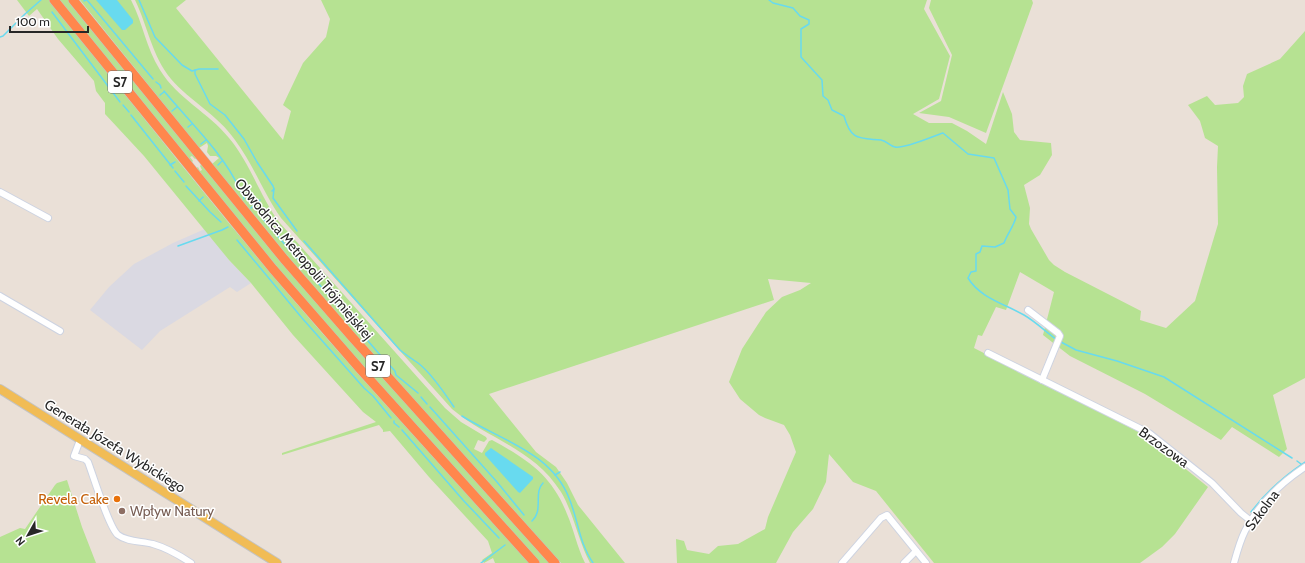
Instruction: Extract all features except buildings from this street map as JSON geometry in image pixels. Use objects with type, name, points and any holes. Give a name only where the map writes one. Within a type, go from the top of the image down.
[{"type":"highway","name":"Obwodnica Metropolii Trójmiejskiej","points":[[54,0],[273,269],[322,326],[535,563]]},
{"type":"highway","name":"Obwodnica Metropolii Trójmiejskiej","points":[[73,0],[284,259],[555,563]]},
{"type":"main road","name":"Generała Józefa Wybickiego","points":[[0,389],[277,563]]},
{"type":"street","points":[[0,192],[48,218]]},
{"type":"street","points":[[0,296],[60,331]]},
{"type":"street","points":[[1028,310],[1060,336],[1042,380]]},
{"type":"street","name":"Brzozowa","points":[[988,353],[1148,433],[1212,483],[1241,513],[1251,521]]},
{"type":"street","points":[[80,440],[74,456],[85,458],[88,462],[109,521],[117,534],[125,539],[152,544],[174,552],[191,563]]},
{"type":"street","name":"Szkolna","points":[[1234,563],[1243,536],[1251,521],[1274,492],[1305,467]]},
{"type":"street","points":[[842,563],[881,518],[887,515],[926,563]]},
{"type":"street","points":[[904,563],[916,551]]},
{"type":"shaded area","points":[[205,229],[229,260],[251,283],[237,292],[230,287],[160,331],[142,350],[90,310],[109,287],[134,264],[173,243]]},
{"type":"green space","points":[[17,0],[49,0],[199,187],[291,297],[529,563],[495,563],[493,558],[484,563],[482,560],[492,553],[488,541],[429,477],[390,431],[383,432],[379,425],[282,455],[282,453],[376,422],[363,412],[293,335],[251,283],[229,260],[144,156],[105,114],[105,103],[96,91],[94,81],[58,39],[37,9],[29,16]]},
{"type":"green space","points":[[59,0],[70,0],[197,158],[195,159],[192,156],[190,157],[193,161],[191,163]]},
{"type":"green space","points":[[80,0],[131,0],[151,53],[160,70],[175,89],[221,129],[229,138],[243,158],[279,222],[445,408],[461,422],[486,437],[487,439],[484,442],[478,440],[474,449],[482,453],[489,441],[492,440],[527,461],[546,478],[561,500],[585,563],[561,563],[336,313],[212,164],[219,158],[216,156],[210,156],[207,152],[207,143],[199,148]]},
{"type":"green space","points":[[135,0],[186,0],[176,8],[283,140],[291,111],[283,105],[303,63],[326,37],[330,19],[321,0],[927,0],[924,9],[950,56],[939,99],[913,114],[929,123],[952,123],[986,144],[1003,92],[1012,114],[1014,132],[1020,140],[1051,143],[1052,155],[1040,175],[1024,185],[1030,208],[1029,224],[1049,260],[1065,272],[1141,311],[1140,320],[1166,328],[1195,301],[1218,224],[1218,146],[1205,138],[1200,121],[1188,105],[1207,96],[1215,105],[1238,103],[1244,97],[1243,86],[1247,74],[1280,59],[1305,31],[1305,378],[1273,395],[1287,449],[1279,457],[1232,427],[1221,440],[1145,394],[1070,356],[1043,335],[1054,292],[1020,272],[1006,310],[996,307],[982,336],[978,335],[974,348],[1141,433],[1208,487],[1175,534],[1162,547],[1140,563],[934,563],[876,491],[853,482],[829,454],[826,482],[813,509],[793,532],[776,563],[677,563],[676,539],[684,541],[687,550],[709,554],[718,546],[738,544],[765,529],[768,517],[796,452],[790,435],[784,425],[759,415],[740,399],[729,382],[742,349],[766,312],[782,297],[800,290],[811,283],[768,279],[774,300],[489,394],[536,452],[556,467],[567,483],[578,505],[625,563],[590,563],[565,500],[550,477],[524,455],[466,420],[452,409],[281,218],[241,149],[228,131],[171,79],[159,61]]},
{"type":"green space","points":[[931,0],[1032,0],[1033,3],[986,133],[949,117],[919,113],[941,101],[952,55],[929,8]]},
{"type":"green space","points":[[202,164],[551,563],[539,563],[284,277],[195,169],[198,167],[200,171],[202,170],[200,166]]},
{"type":"green space","points":[[67,480],[82,527],[96,563],[0,563],[0,537],[20,528],[25,529],[55,485]]},
{"type":"water","points":[[96,0],[117,0],[133,20],[133,23],[125,30],[122,30]]},
{"type":"water","points":[[491,448],[533,477],[533,479],[520,493],[485,455],[485,453]]},
{"type":"waterway","points":[[0,37],[3,36],[41,0]]},
{"type":"waterway","points":[[87,0],[153,79]]},
{"type":"waterway","points":[[139,0],[155,37],[182,65],[192,71],[199,69],[218,69]]},
{"type":"waterway","points":[[769,0],[773,3],[793,8],[800,16],[809,20],[809,24],[801,29],[801,57],[822,80],[823,96],[828,100],[832,110],[844,116],[850,130],[857,137],[881,140],[895,147],[900,147],[943,133],[968,154],[994,158],[1008,190],[1010,209],[1016,217],[1004,243],[995,247],[982,246],[980,252],[976,254],[976,271],[971,272],[968,278],[973,285],[986,296],[1017,311],[1037,324],[1057,340]]},
{"type":"waterway","points":[[52,12],[120,102]]},
{"type":"waterway","points":[[195,70],[195,74],[210,104],[225,115],[244,139],[273,186],[274,189],[272,191]]},
{"type":"waterway","points":[[156,82],[161,88]]},
{"type":"waterway","points":[[164,91],[215,150],[232,175],[243,194],[244,199]]},
{"type":"waterway","points":[[160,95],[164,92]]},
{"type":"waterway","points":[[123,105],[129,112]]},
{"type":"waterway","points":[[172,111],[177,107]]},
{"type":"waterway","points":[[131,115],[173,168]]},
{"type":"waterway","points":[[188,127],[192,124]]},
{"type":"waterway","points":[[201,144],[206,140]]},
{"type":"waterway","points":[[218,165],[222,161]]},
{"type":"waterway","points":[[170,165],[175,162]]},
{"type":"waterway","points":[[175,171],[184,182]]},
{"type":"waterway","points":[[186,186],[221,222]]},
{"type":"waterway","points":[[274,189],[273,198],[297,231]]},
{"type":"waterway","points":[[199,201],[203,197]]},
{"type":"waterway","points":[[251,208],[260,200]]},
{"type":"waterway","points":[[263,219],[395,371],[396,375],[418,393]]},
{"type":"waterway","points":[[178,246],[228,227]]},
{"type":"waterway","points":[[237,240],[302,318],[391,418]]},
{"type":"waterway","points":[[304,241],[400,350],[418,363],[427,372],[454,407]]},
{"type":"waterway","points":[[1061,342],[1076,350],[1117,361],[1164,377],[1292,458]]},
{"type":"waterway","points":[[421,397],[427,404]]},
{"type":"waterway","points":[[430,407],[497,482],[524,515]]},
{"type":"waterway","points":[[462,416],[523,449],[550,469],[561,482],[569,498],[582,539],[588,555],[593,563]]},
{"type":"waterway","points":[[394,421],[394,423],[399,427]]},
{"type":"waterway","points":[[402,430],[463,500],[499,538]]},
{"type":"waterway","points":[[1297,461],[1301,464]]},
{"type":"waterway","points":[[1251,512],[1276,485],[1305,462]]},
{"type":"waterway","points":[[555,475],[560,472]]},
{"type":"waterway","points":[[532,521],[536,517],[540,487],[543,483]]},
{"type":"waterway","points":[[481,563],[505,545]]},
{"type":"place","name":"Revela Cake","points":[[117,499]]},
{"type":"place","name":"Wpływ Natury","points":[[122,511]]}]
